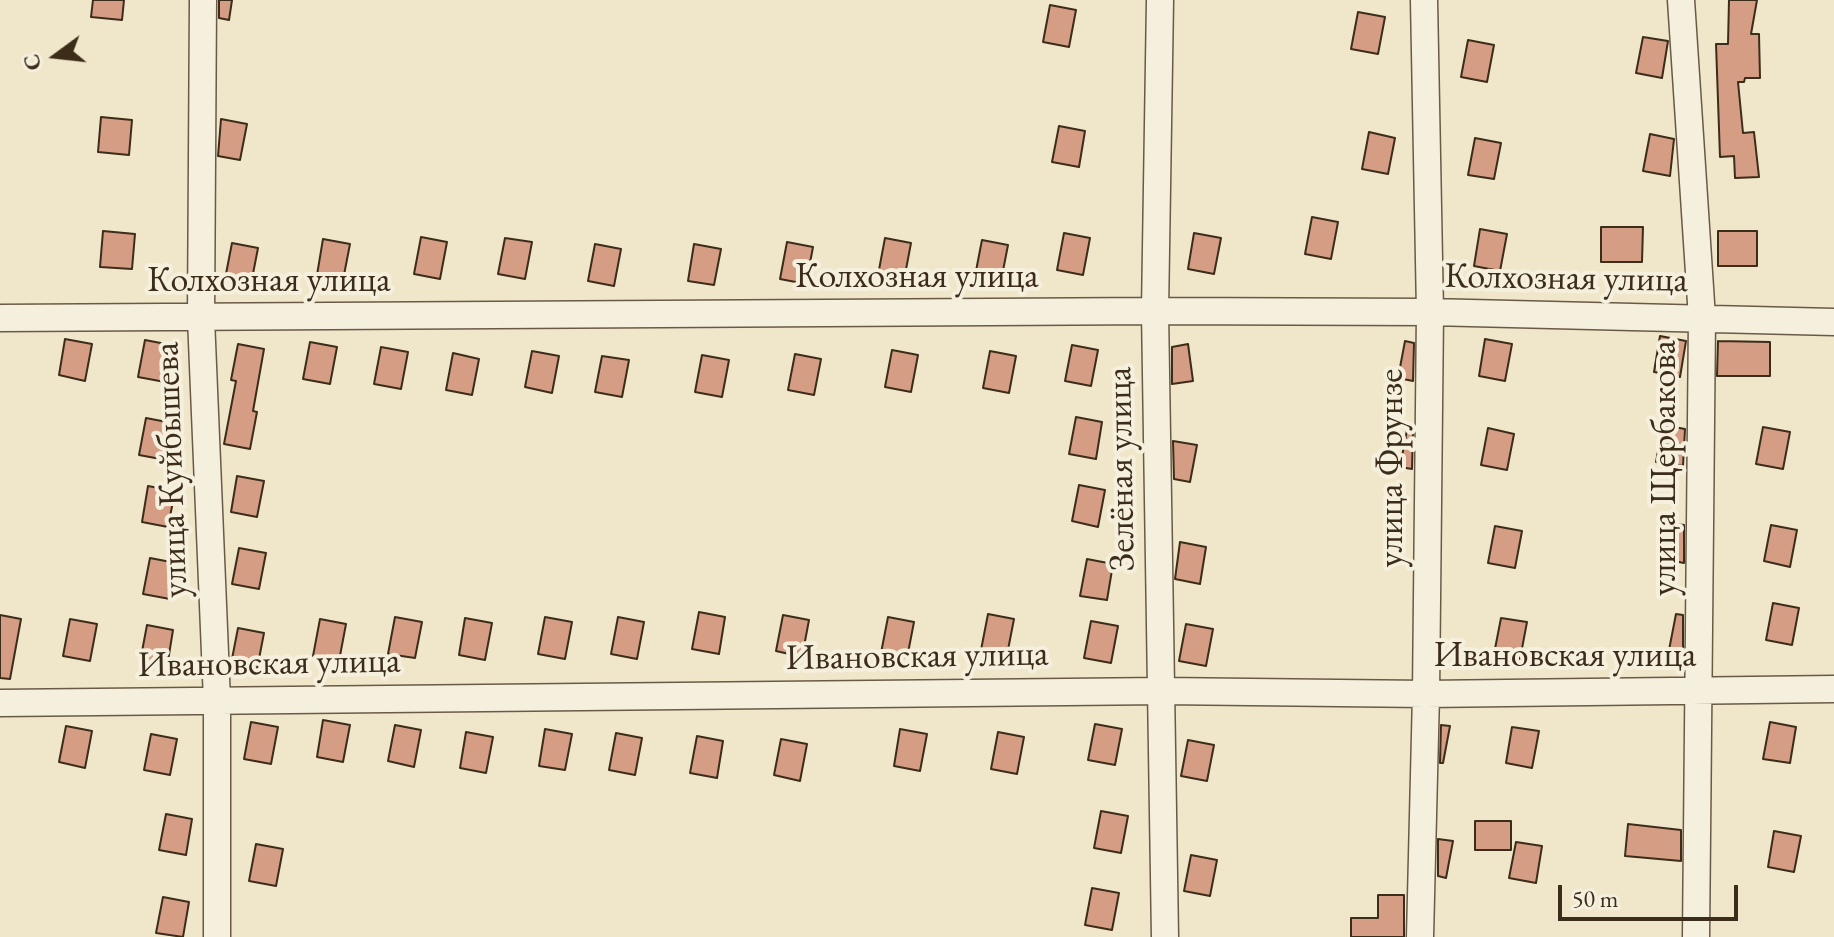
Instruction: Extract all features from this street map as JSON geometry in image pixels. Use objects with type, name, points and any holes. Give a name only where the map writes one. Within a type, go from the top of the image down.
[{"type":"street","name":"улица Куйбышева","points":[[203,0],[201,318],[217,701],[217,937]]},
{"type":"street","name":"Зелёная улица","points":[[1160,0],[1155,311],[1165,937]]},
{"type":"street","name":"улица Фрунзе","points":[[1420,937],[1430,312],[1424,0]]},
{"type":"street","name":"улица Щербакова","points":[[1681,0],[1702,318],[1696,937]]},
{"type":"street","name":"Колхозная улица","points":[[0,318],[1155,311],[1430,312],[1834,322]]},
{"type":"street","name":"Ивановская улица","points":[[0,703],[1163,691],[1426,694],[1834,689]]},
{"type":"building","points":[[93,0],[124,0],[122,20],[91,17]]},
{"type":"building","points":[[219,0],[232,0],[229,20],[219,18]]},
{"type":"building","points":[[1729,0],[1757,0],[1751,34],[1759,34],[1760,78],[1745,78],[1744,82],[1738,82],[1743,133],[1754,132],[1759,177],[1735,178],[1734,156],[1720,157],[1716,44],[1728,44]]},
{"type":"building","points":[[1050,5],[1076,10],[1069,47],[1043,42]]},
{"type":"building","points":[[1358,12],[1385,17],[1378,54],[1351,49]]},
{"type":"building","points":[[1643,37],[1668,41],[1662,78],[1636,73]]},
{"type":"building","points":[[1468,40],[1494,45],[1487,82],[1461,77]]},
{"type":"building","points":[[101,117],[132,120],[129,155],[98,152]]},
{"type":"building","points":[[221,119],[247,124],[240,160],[218,156]]},
{"type":"building","points":[[1059,126],[1085,131],[1079,167],[1052,162]]},
{"type":"building","points":[[1369,132],[1395,138],[1388,174],[1362,169]]},
{"type":"building","points":[[1650,134],[1674,139],[1670,176],[1643,171]]},
{"type":"building","points":[[1475,138],[1501,143],[1494,179],[1468,175]]},
{"type":"building","points":[[1312,217],[1338,222],[1331,259],[1305,254]]},
{"type":"building","points":[[1601,227],[1643,227],[1642,262],[1601,262]]},
{"type":"building","points":[[1480,229],[1507,234],[1500,271],[1474,266]]},
{"type":"building","points":[[103,231],[135,234],[132,269],[100,267]]},
{"type":"building","points":[[1718,231],[1757,231],[1757,266],[1718,266]]},
{"type":"building","points":[[1064,233],[1090,238],[1083,275],[1057,270]]},
{"type":"building","points":[[1194,233],[1221,238],[1214,274],[1188,269]]},
{"type":"building","points":[[421,237],[447,242],[440,279],[414,274]]},
{"type":"building","points":[[505,238],[532,242],[525,279],[498,274]]},
{"type":"building","points":[[885,238],[911,243],[904,280],[878,275]]},
{"type":"building","points":[[323,239],[350,244],[343,280],[317,275]]},
{"type":"building","points":[[982,240],[1008,245],[1001,281],[975,276]]},
{"type":"building","points":[[787,242],[813,247],[806,284],[780,279]]},
{"type":"building","points":[[232,243],[258,248],[251,284],[225,279]]},
{"type":"building","points":[[595,244],[621,249],[614,286],[588,281]]},
{"type":"building","points":[[694,244],[721,249],[714,285],[688,281]]},
{"type":"building","points":[[1660,336],[1686,341],[1680,377],[1654,372]]},
{"type":"building","points":[[65,339],[92,344],[85,381],[59,375]]},
{"type":"building","points":[[1485,339],[1512,344],[1505,381],[1479,376]]},
{"type":"building","points":[[145,340],[171,345],[165,382],[138,377]]},
{"type":"building","points":[[1405,341],[1414,343],[1413,381],[1398,378]]},
{"type":"building","points":[[1718,341],[1770,342],[1770,376],[1717,376]]},
{"type":"building","points":[[310,342],[337,347],[330,384],[303,379]]},
{"type":"building","points":[[238,344],[264,349],[250,449],[224,444],[236,381],[231,380]]},
{"type":"building","points":[[1188,344],[1193,381],[1172,384],[1172,347]]},
{"type":"building","points":[[1072,345],[1098,350],[1091,386],[1065,381]]},
{"type":"building","points":[[381,347],[408,352],[401,389],[374,384]]},
{"type":"building","points":[[892,350],[918,355],[911,392],[885,387]]},
{"type":"building","points":[[532,351],[559,356],[552,393],[525,387]]},
{"type":"building","points":[[990,351],[1016,356],[1009,393],[983,388]]},
{"type":"building","points":[[453,353],[479,359],[472,395],[446,390]]},
{"type":"building","points":[[795,354],[821,359],[814,395],[788,390]]},
{"type":"building","points":[[702,355],[729,360],[722,397],[695,392]]},
{"type":"building","points":[[602,356],[629,360],[622,397],[595,392]]},
{"type":"building","points":[[1076,417],[1102,422],[1096,459],[1069,454]]},
{"type":"building","points":[[146,418],[172,423],[166,460],[139,455]]},
{"type":"building","points":[[1663,425],[1685,429],[1683,466],[1656,462]]},
{"type":"building","points":[[1763,427],[1790,432],[1783,469],[1756,464]]},
{"type":"building","points":[[1488,428],[1514,434],[1507,470],[1481,465]]},
{"type":"building","points":[[1407,430],[1413,431],[1412,469],[1400,467]]},
{"type":"building","points":[[1173,441],[1197,445],[1190,482],[1174,479]]},
{"type":"building","points":[[237,476],[264,481],[257,517],[231,512]]},
{"type":"building","points":[[1079,485],[1105,490],[1098,527],[1072,521]]},
{"type":"building","points":[[148,486],[175,491],[168,527],[142,522]]},
{"type":"building","points":[[1670,523],[1684,525],[1684,563],[1664,559]]},
{"type":"building","points":[[1771,525],[1797,530],[1790,567],[1764,561]]},
{"type":"building","points":[[1495,526],[1522,531],[1515,568],[1488,563]]},
{"type":"building","points":[[1180,542],[1206,547],[1200,584],[1175,579]]},
{"type":"building","points":[[239,548],[266,553],[259,589],[232,584]]},
{"type":"building","points":[[150,558],[176,563],[170,599],[143,594]]},
{"type":"building","points":[[1087,559],[1113,564],[1107,600],[1080,596]]},
{"type":"building","points":[[1773,603],[1799,608],[1792,645],[1766,640]]},
{"type":"building","points":[[699,612],[725,617],[719,654],[692,649]]},
{"type":"building","points":[[988,614],[1014,619],[1007,655],[981,650]]},
{"type":"building","points":[[1676,614],[1683,615],[1683,653],[1669,650]]},
{"type":"building","points":[[0,615],[21,619],[10,679],[0,678]]},
{"type":"building","points":[[783,615],[809,620],[802,657],[776,651]]},
{"type":"building","points":[[395,617],[422,622],[415,658],[388,654]]},
{"type":"building","points":[[545,617],[572,622],[565,659],[538,654]]},
{"type":"building","points":[[618,617],[644,622],[637,659],[611,654]]},
{"type":"building","points":[[888,617],[914,622],[907,658],[881,653]]},
{"type":"building","points":[[465,618],[492,623],[485,660],[459,655]]},
{"type":"building","points":[[1501,618],[1527,622],[1520,659],[1494,654]]},
{"type":"building","points":[[70,619],[97,624],[90,661],[63,656]]},
{"type":"building","points":[[320,619],[346,624],[339,661],[313,656]]},
{"type":"building","points":[[1091,621],[1118,626],[1111,663],[1084,658]]},
{"type":"building","points":[[1186,624],[1213,629],[1206,666],[1179,661]]},
{"type":"building","points":[[147,625],[173,630],[167,667],[140,662]]},
{"type":"building","points":[[238,628],[264,633],[257,669],[231,664]]},
{"type":"building","points":[[323,720],[350,725],[343,762],[317,757]]},
{"type":"building","points":[[251,722],[278,727],[271,764],[244,759]]},
{"type":"building","points":[[1770,722],[1796,727],[1790,763],[1763,759]]},
{"type":"building","points":[[1095,724],[1122,729],[1115,765],[1088,760]]},
{"type":"building","points":[[395,725],[421,730],[414,767],[388,761]]},
{"type":"building","points":[[1441,725],[1450,726],[1443,763],[1440,763]]},
{"type":"building","points":[[66,726],[92,731],[85,768],[59,762]]},
{"type":"building","points":[[1512,727],[1539,731],[1532,768],[1506,763]]},
{"type":"building","points":[[545,729],[572,734],[565,770],[539,766]]},
{"type":"building","points":[[900,729],[927,734],[920,771],[894,766]]},
{"type":"building","points":[[466,732],[493,737],[486,773],[460,768]]},
{"type":"building","points":[[998,732],[1024,737],[1017,774],[991,769]]},
{"type":"building","points":[[616,733],[642,738],[635,775],[609,770]]},
{"type":"building","points":[[151,734],[177,739],[170,775],[144,770]]},
{"type":"building","points":[[697,736],[723,741],[717,778],[690,773]]},
{"type":"building","points":[[781,739],[807,744],[800,781],[774,775]]},
{"type":"building","points":[[1188,740],[1214,745],[1207,781],[1181,776]]},
{"type":"building","points":[[1101,811],[1128,816],[1121,853],[1094,848]]},
{"type":"building","points":[[166,814],[192,819],[186,855],[159,850]]},
{"type":"building","points":[[1475,821],[1511,821],[1511,850],[1475,850]]},
{"type":"building","points":[[1628,824],[1681,830],[1681,861],[1625,856]]},
{"type":"building","points":[[1774,831],[1801,836],[1794,872],[1768,867]]},
{"type":"building","points":[[1438,839],[1453,841],[1446,878],[1438,876]]},
{"type":"building","points":[[1516,842],[1542,846],[1536,883],[1509,878]]},
{"type":"building","points":[[256,844],[283,849],[276,886],[249,881]]},
{"type":"building","points":[[1191,855],[1217,860],[1210,896],[1184,891]]},
{"type":"building","points":[[1092,888],[1119,893],[1112,930],[1085,925]]},
{"type":"building","points":[[1378,895],[1404,895],[1404,937],[1351,937],[1351,918],[1378,918]]},
{"type":"building","points":[[163,897],[189,902],[183,937],[156,933]]}]
